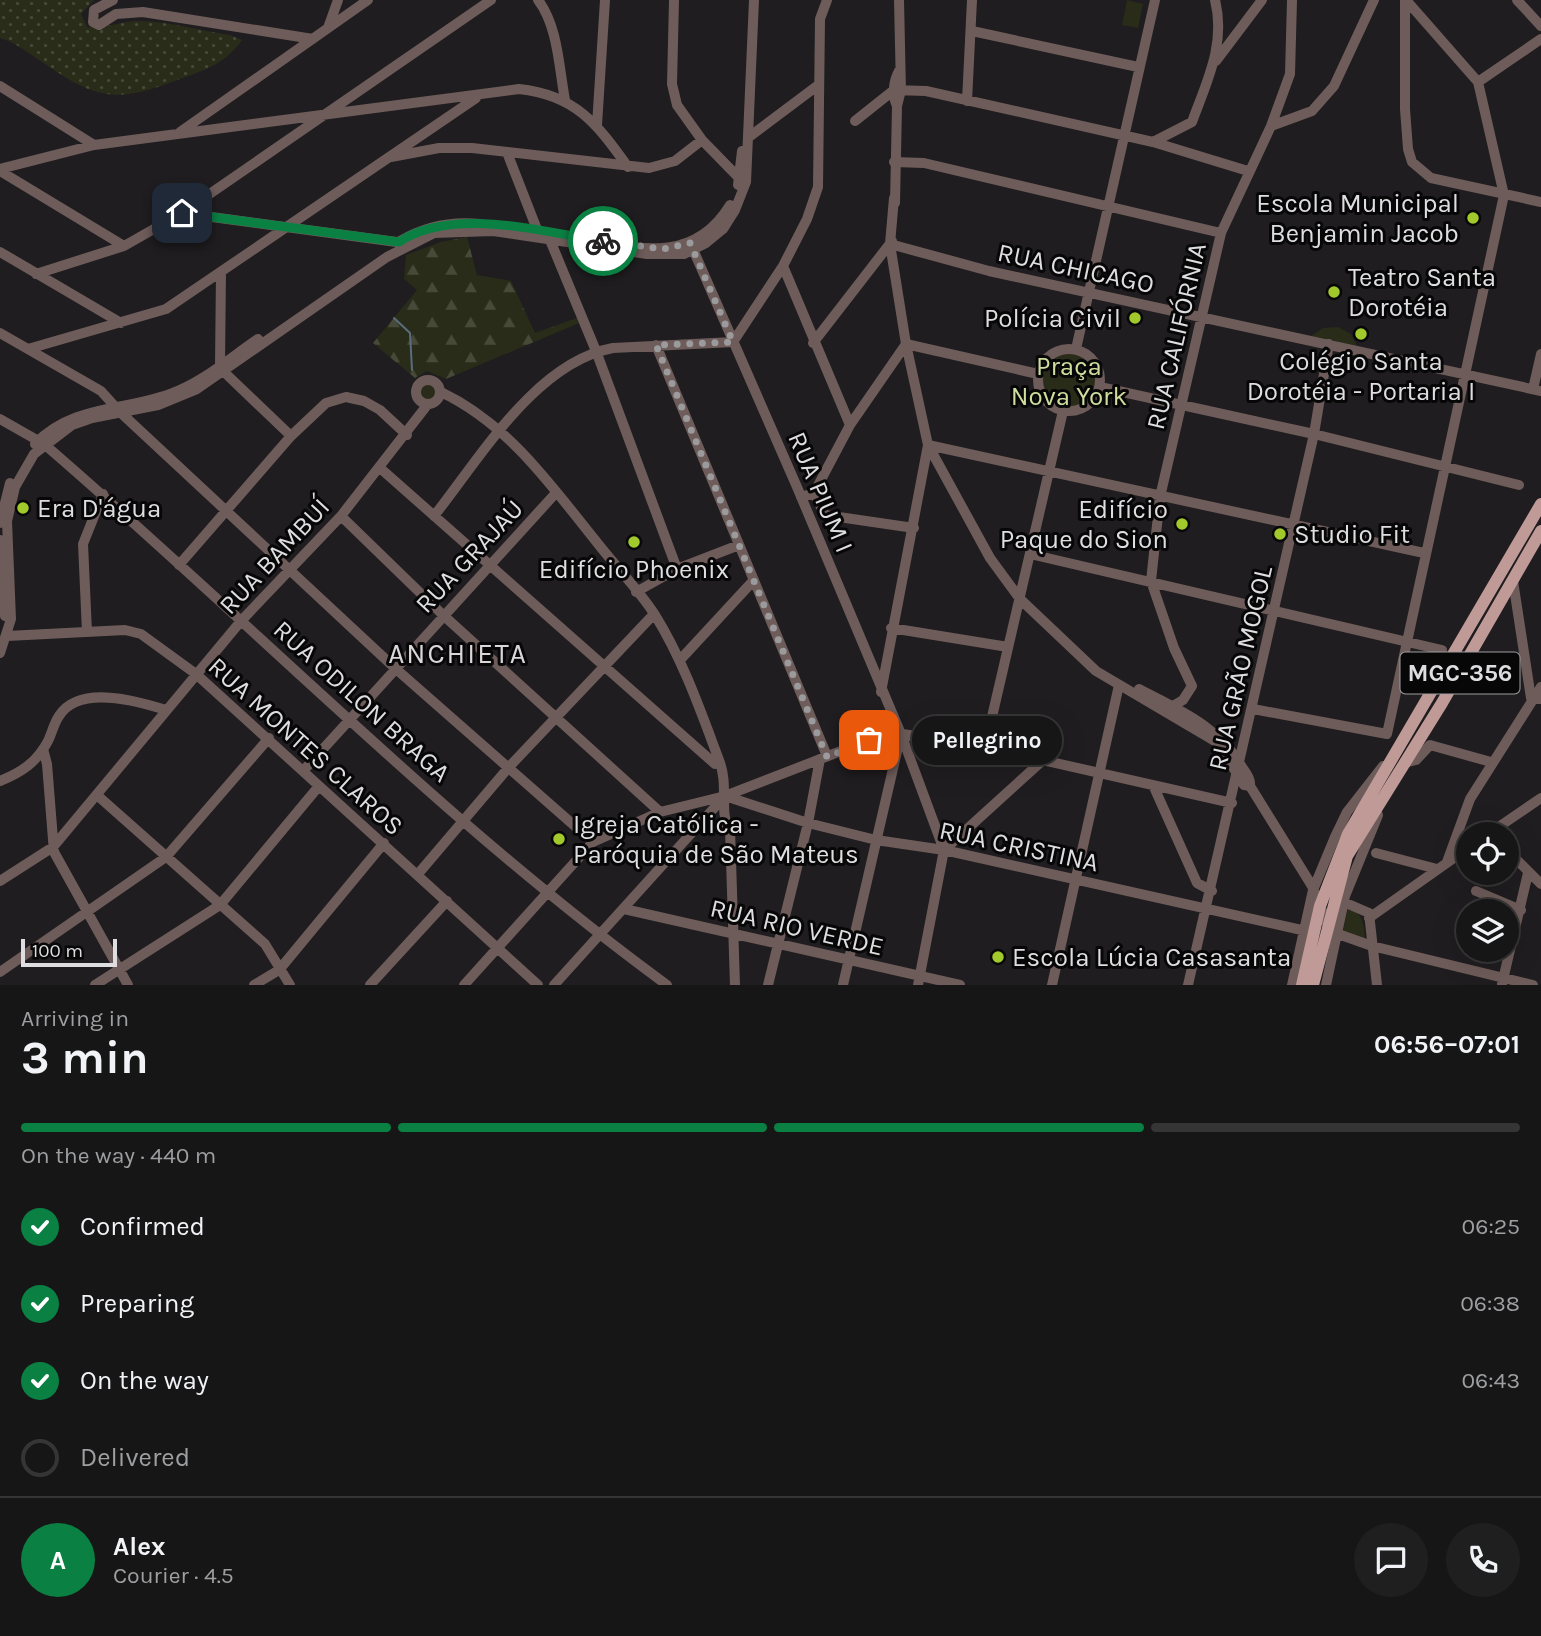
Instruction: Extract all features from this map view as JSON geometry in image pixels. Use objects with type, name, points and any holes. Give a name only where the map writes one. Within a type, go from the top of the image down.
[{"type":"main road","name":"MGC-356","points":[[1313,985],[1329,896],[1348,834],[1541,504]]},
{"type":"main road","name":"MGC-356","points":[[1302,985],[1320,906],[1329,896],[1356,838],[1394,781],[1541,531]]},
{"type":"street","points":[[114,0],[93,10],[93,22],[99,24],[116,14],[143,12],[313,39]]},
{"type":"street","points":[[328,29],[338,0]]},
{"type":"street","points":[[176,135],[368,0]]},
{"type":"street","points":[[37,274],[124,246],[182,213],[491,0]]},
{"type":"street","points":[[538,0],[547,11],[565,100]]},
{"type":"street","points":[[597,125],[605,0]]},
{"type":"street","points":[[674,0],[672,84],[677,105],[702,140],[743,181]]},
{"type":"street","points":[[743,181],[748,0]]},
{"type":"street","points":[[182,213],[403,243],[434,233],[470,230],[647,254],[689,249],[723,229],[735,210],[743,181],[749,137],[754,0]]},
{"type":"street","points":[[434,516],[502,430],[540,386],[558,371],[596,351],[733,342],[783,266],[807,219],[818,187],[817,86],[820,19],[827,0]]},
{"type":"street","points":[[813,343],[896,235],[894,162],[900,0]]},
{"type":"street","points":[[967,101],[972,0]]},
{"type":"street","points":[[1076,349],[1155,0]]},
{"type":"street","points":[[1153,142],[1192,122],[1219,40],[1215,0]]},
{"type":"street","points":[[1212,67],[1262,0]]},
{"type":"street","name":"RUA CALIFÓRNIA","points":[[1183,701],[1192,685],[1174,648],[1151,581],[1160,497],[1221,233],[1271,126],[1290,74],[1292,0]]},
{"type":"street","points":[[1271,126],[1312,111],[1334,86],[1374,0]]},
{"type":"street","points":[[1253,709],[1387,734],[1424,553],[1465,375],[1503,195],[1478,82],[1405,0]]},
{"type":"street","points":[[1405,0],[1406,134],[1412,162],[1431,178],[1541,202]]},
{"type":"street","points":[[1517,0],[1541,26]]},
{"type":"street","points":[[103,5],[116,14]]},
{"type":"street","points":[[972,31],[1138,67]]},
{"type":"street","points":[[1478,82],[1541,39]]},
{"type":"street","points":[[0,86],[94,145]]},
{"type":"street","points":[[749,137],[817,86]]},
{"type":"street","points":[[0,170],[94,145],[519,89],[541,92],[565,100],[597,125],[628,167]]},
{"type":"street","points":[[855,121],[898,90],[926,91],[1153,142],[1248,171]]},
{"type":"street","points":[[28,349],[166,309],[292,226],[383,159],[480,96]]},
{"type":"street","points":[[743,122],[749,137]]},
{"type":"street","points":[[383,159],[439,148],[472,148],[508,155],[649,168],[675,160],[702,140]]},
{"type":"street","points":[[818,150],[828,141]]},
{"type":"street","points":[[508,155],[538,232]]},
{"type":"street","points":[[894,162],[923,163],[1221,233]]},
{"type":"street","points":[[0,170],[124,246]]},
{"type":"street","points":[[0,523],[15,473],[41,442],[76,417],[178,399],[420,231],[456,223],[663,249],[689,249]]},
{"type":"street","points":[[550,240],[596,351],[677,569]]},
{"type":"street","points":[[890,244],[906,344],[928,445],[990,558],[1020,599],[1096,671],[1220,735],[1250,781],[1247,786]]},
{"type":"street","name":"RUA CHICAGO","points":[[890,244],[989,271],[1537,390]]},
{"type":"street","name":"RUA PIUM I","points":[[689,249],[701,267],[797,486],[944,850]]},
{"type":"street","points":[[0,252],[121,323]]},
{"type":"street","points":[[783,266],[813,343],[850,425]]},
{"type":"street","points":[[222,272],[222,368],[291,436]]},
{"type":"street","points":[[0,333],[101,391],[133,402]]},
{"type":"street","points":[[906,344],[1038,374]]},
{"type":"street","points":[[801,498],[814,493],[850,425],[906,344]]},
{"type":"street","name":"RUA GRÃO MOGOL","points":[[1188,985],[1208,909],[1294,525],[1314,434],[1329,344]]},
{"type":"street","points":[[656,345],[754,580],[823,758],[768,985]]},
{"type":"street","points":[[1076,349],[1097,363],[1100,387],[1090,404],[1073,412],[1063,411],[1043,398],[1039,392],[1038,374],[1052,354],[1076,349]]},
{"type":"street","points":[[1537,390],[1541,354]]},
{"type":"street","points":[[117,409],[133,402],[177,391],[222,368]]},
{"type":"street","points":[[1100,387],[1314,434],[1518,485]]},
{"type":"street","points":[[101,391],[289,571],[593,842]]},
{"type":"street","points":[[179,565],[291,436],[326,402],[346,397],[364,401],[380,410],[407,435]]},
{"type":"street","name":"RUA BAMBUÍ","points":[[0,881],[53,847],[241,621],[341,516],[435,399],[466,404],[502,430]]},
{"type":"street","points":[[985,747],[1063,411]]},
{"type":"street","name":"RUA ODILON BRAGA","points":[[0,419],[41,442],[464,819],[599,935],[667,985]]},
{"type":"street","points":[[502,430],[554,495],[579,520]]},
{"type":"street","points":[[0,653],[13,597],[7,544],[10,504],[23,471],[41,442]]},
{"type":"street","points":[[928,445],[1424,553]]},
{"type":"street","points":[[881,692],[891,628],[914,528],[928,445]]},
{"type":"street","points":[[380,468],[715,764]]},
{"type":"street","points":[[536,470],[543,475],[654,614],[680,660],[719,759],[725,796]]},
{"type":"street","points":[[797,486],[814,493],[825,514]]},
{"type":"street","points":[[87,632],[83,544],[103,495]]},
{"type":"street","name":"RUA GRAJAÚ","points":[[303,771],[554,495]]},
{"type":"street","points":[[825,514],[914,528]]},
{"type":"street","points":[[816,532],[825,514]]},
{"type":"street","points":[[341,516],[443,615],[660,812]]},
{"type":"street","points":[[0,540],[6,608],[4,637]]},
{"type":"street","points":[[636,592],[677,569],[738,545]]},
{"type":"street","points":[[1030,554],[1442,650]]},
{"type":"street","points":[[680,660],[754,580]]},
{"type":"street","points":[[1513,581],[1536,699]]},
{"type":"street","points":[[418,874],[509,767],[654,614]]},
{"type":"street","points":[[891,628],[1008,647]]},
{"type":"street","name":"RUA MONTES CLAROS","points":[[4,637],[125,629],[141,635],[196,674],[269,738],[538,985]]},
{"type":"street","points":[[870,665],[881,664],[887,658]]},
{"type":"street","points":[[1087,662],[1172,706],[1217,743],[1303,873],[1329,896],[1367,914]]},
{"type":"street","points":[[1052,985],[1119,685]]},
{"type":"street","points":[[1447,862],[1470,799],[1491,762],[1536,699],[1541,687]]},
{"type":"street","points":[[0,781],[29,766],[43,749],[59,715],[70,705],[83,700],[114,698],[166,710]]},
{"type":"street","points":[[1172,706],[1183,701],[1185,718]]},
{"type":"street","points":[[464,985],[593,842],[660,812],[725,796],[890,732],[901,741],[985,747],[1100,775],[1233,799]]},
{"type":"street","points":[[0,972],[166,857],[269,738]]},
{"type":"street","points":[[843,985],[901,741]]},
{"type":"street","points":[[1404,764],[1416,760],[1430,745],[1491,762]]},
{"type":"street","name":"MGC-356","points":[[1326,985],[1338,934],[1329,896],[1320,876],[1348,812],[1398,747]]},
{"type":"street","points":[[43,749],[47,764],[53,847],[128,985]]},
{"type":"street","points":[[701,754],[714,752]]},
{"type":"street","points":[[714,752],[721,792],[729,801],[735,985]]},
{"type":"street","points":[[919,980],[944,850],[1042,761]]},
{"type":"street","name":"MGC-356","points":[[1292,985],[1306,931],[1329,896],[1350,884],[1394,781]]},
{"type":"street","points":[[1153,785],[1197,883],[1212,891]]},
{"type":"street","points":[[95,985],[220,905],[319,786]]},
{"type":"street","name":"RUA GRÃO MOGOL","points":[[1233,799],[1247,786]]},
{"type":"street","points":[[98,796],[265,944],[290,985]]},
{"type":"street","points":[[554,985],[725,796]]},
{"type":"street","name":"RUA CRISTINA","points":[[725,796],[808,823],[876,840],[944,850],[1306,931]]},
{"type":"street","points":[[1507,822],[1541,798]]},
{"type":"street","points":[[254,985],[279,970],[384,844]]},
{"type":"street","points":[[1376,853],[1437,869]]},
{"type":"street","points":[[1367,914],[1384,906],[1456,856]]},
{"type":"street","points":[[1519,863],[1540,884],[1526,890]]},
{"type":"street","points":[[1303,873],[1315,879],[1320,876]]},
{"type":"street","points":[[1503,982],[1528,873]]},
{"type":"street","points":[[1350,884],[1351,892],[1367,914],[1368,941],[1377,985]]},
{"type":"street","points":[[1476,891],[1521,910]]},
{"type":"street","points":[[370,985],[447,901]]},
{"type":"street","points":[[1320,906],[1326,923],[1338,934],[1503,982],[1533,985]]},
{"type":"street","name":"RUA RIO VERDE","points":[[624,909],[919,980],[960,985]]},
{"type":"green space","points":[[0,0],[94,0],[81,14],[87,27],[135,21],[153,22],[230,35],[242,40],[229,55],[198,72],[140,92],[108,94],[78,84],[0,38]]},
{"type":"green space","points":[[1127,0],[1143,4],[1138,28],[1122,25]]},
{"type":"green space","points":[[467,237],[477,275],[511,281],[535,333],[577,318],[579,323],[446,379],[427,371],[415,378],[373,343],[417,290],[404,279],[406,255],[441,242]]},
{"type":"green space","points":[[1338,327],[1351,334],[1357,346],[1311,336],[1323,328]]},
{"type":"green space","name":"Praça Nova York","points":[[1069,353],[1080,355],[1089,361],[1095,370],[1095,392],[1089,401],[1080,407],[1069,409],[1058,407],[1049,401],[1043,392],[1041,381],[1043,370],[1049,361],[1058,355]]},
{"type":"green space","points":[[429,384],[437,392],[429,400],[421,392]]},
{"type":"green space","points":[[1348,906],[1361,919],[1365,938],[1343,931]]},
{"type":"waterway","points":[[394,318],[410,333],[412,370]]},
{"type":"way so far","points":[[603,241],[663,249],[682,247],[690,243],[733,342],[656,345],[827,757],[869,740]]},
{"type":"place","name":"Escola Municipal Benjamin Jacob","points":[[1473,218]]},
{"type":"place","name":"Teatro Santa Dorotéia","points":[[1334,292]]},
{"type":"place","name":"Polícia Civil","points":[[1135,318]]},
{"type":"place","name":"Colégio Santa Dorotéia - Portaria I","points":[[1361,334]]},
{"type":"place","name":"Era D'água","points":[[23,508]]},
{"type":"place","name":"Edifício Paque do Sion","points":[[1182,524]]},
{"type":"place","name":"Studio Fit","points":[[1280,534]]},
{"type":"place","name":"Edifício Phoenix","points":[[634,542]]},
{"type":"place","name":"Pellegrino","points":[[869,740]]},
{"type":"place","name":"Igreja Católica - Paróquia de São Mateus","points":[[559,839]]},
{"type":"place","name":"Escola Lúcia Casasanta","points":[[998,957]]},
{"type":"district","name":"ANCHIETA","points":[[458,653]]},
{"type":"route","points":[[182,213],[399,242],[429,229],[465,223],[603,241]]}]
